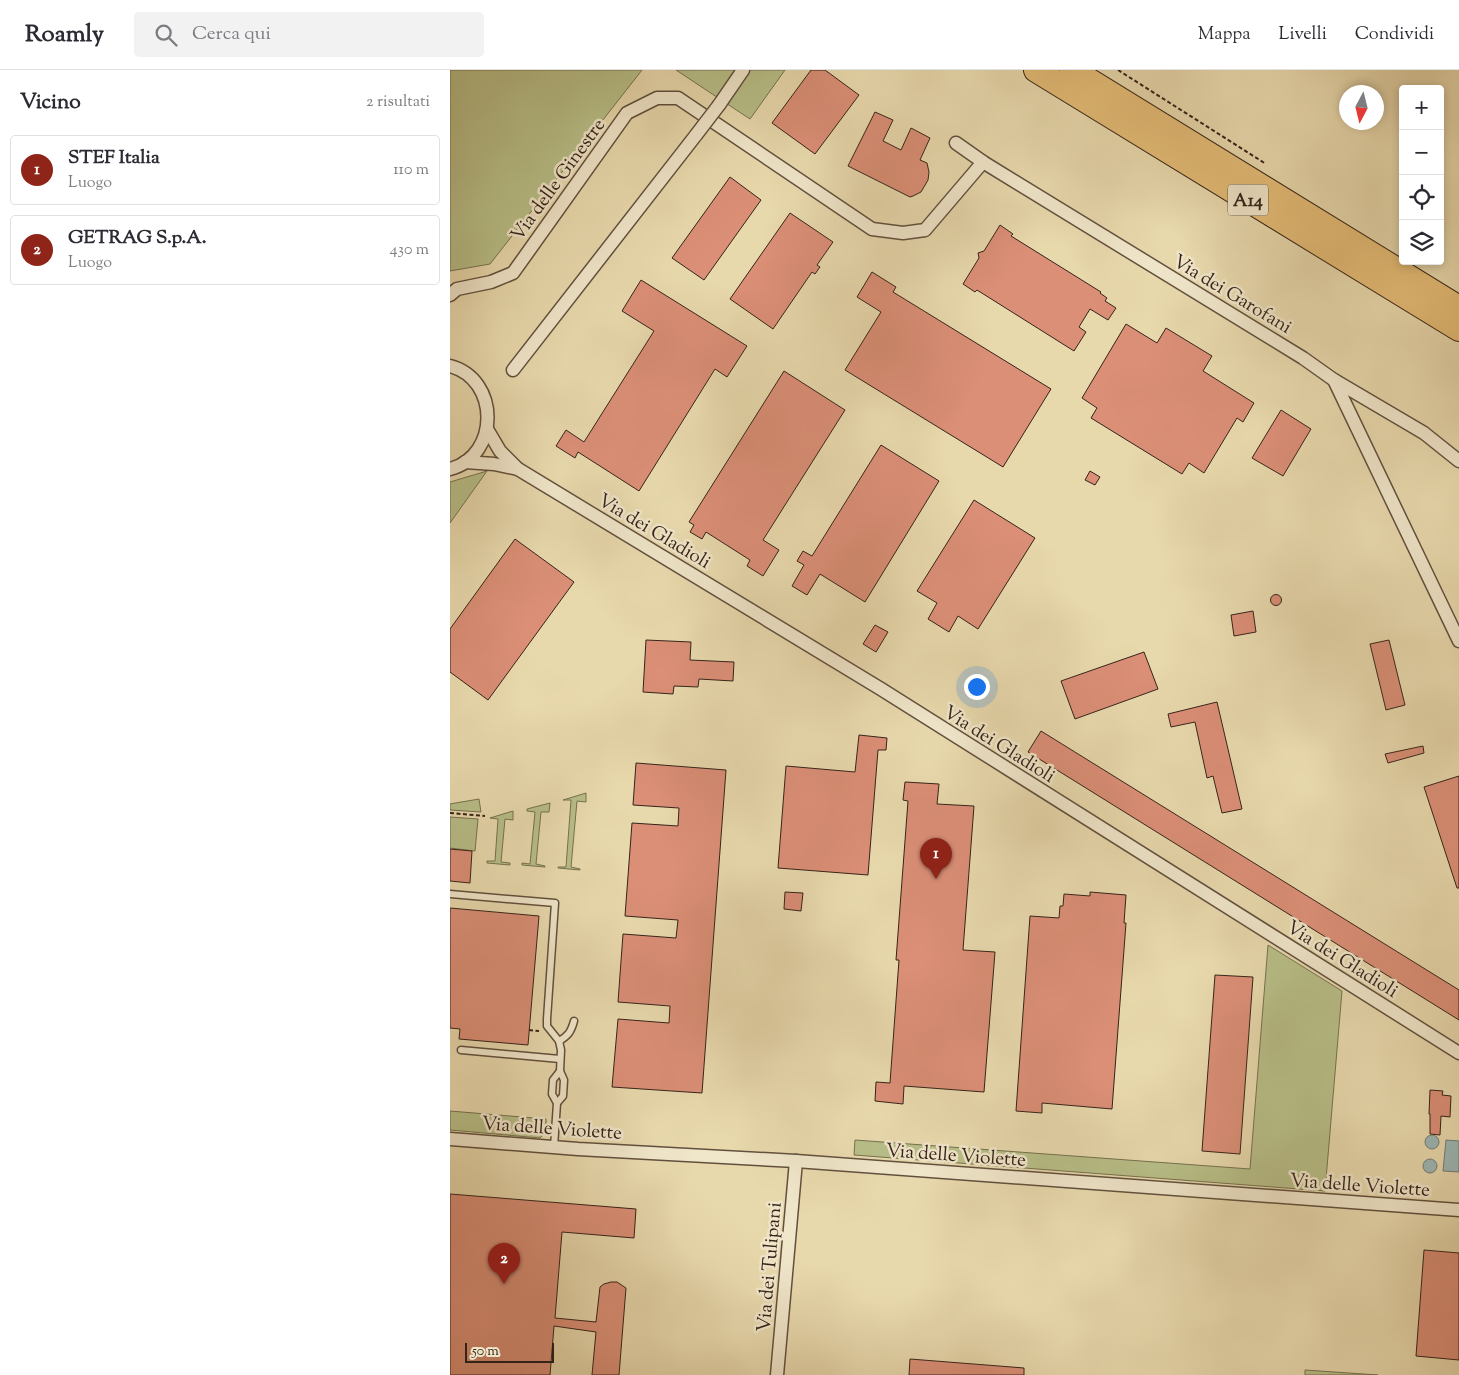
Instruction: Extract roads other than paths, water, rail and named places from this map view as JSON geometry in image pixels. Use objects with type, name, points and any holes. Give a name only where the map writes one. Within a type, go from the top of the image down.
[{"type":"highway","name":"A14","points":[[1036,70],[1459,329]]},
{"type":"highway","name":"A14","points":[[1072,70],[1459,308]]},
{"type":"street","points":[[513,370],[719,105],[743,70]]},
{"type":"street","name":"Via delle Ginestre","points":[[450,294],[457,289],[491,282],[513,273],[627,113],[658,98],[678,98],[872,229],[902,234],[925,230],[983,162]]},
{"type":"street","name":"Via dei Garofani","points":[[956,143],[983,162],[1303,358],[1334,380],[1424,433],[1459,460]]},
{"type":"street","points":[[450,356],[454,367]]},
{"type":"street","name":"Via dei Gladioli","points":[[450,469],[465,462],[479,449],[484,440],[488,422],[486,403],[480,388],[466,374],[454,367]]},
{"type":"street","points":[[1334,380],[1459,641]]},
{"type":"street","name":"Via dei Gladioli","points":[[487,429],[500,450],[518,469],[881,690],[1459,1053]]},
{"type":"street","name":"Via dei Gladioli","points":[[465,462],[494,464],[518,469]]},
{"type":"street","name":"Via delle Violette","points":[[450,1139],[1459,1210]]},
{"type":"street","name":"Via dei Tulipani","points":[[777,1375],[796,1162]]},
{"type":"lane","points":[[450,894],[555,903],[547,1026],[561,1050],[560,1071],[564,1080],[563,1096],[557,1103]]},
{"type":"lane","points":[[558,1042],[568,1036],[574,1021]]},
{"type":"lane","points":[[461,1050],[560,1058]]},
{"type":"lane","points":[[554,1147],[557,1103],[552,1094],[553,1080],[560,1071]]},
{"type":"water","points":[[1429,1135],[1435,1135],[1439,1142],[1435,1149],[1429,1149],[1425,1145],[1425,1139]]},
{"type":"water","points":[[1446,1140],[1459,1141],[1459,1172],[1443,1171]]},
{"type":"water","points":[[1427,1159],[1433,1159],[1437,1166],[1433,1173],[1427,1173],[1423,1169],[1423,1163]]},
{"type":"place","name":"STEF Italia","points":[[936,879]]},
{"type":"place","name":"GETRAG S.p.A.","points":[[504,1284]]}]
